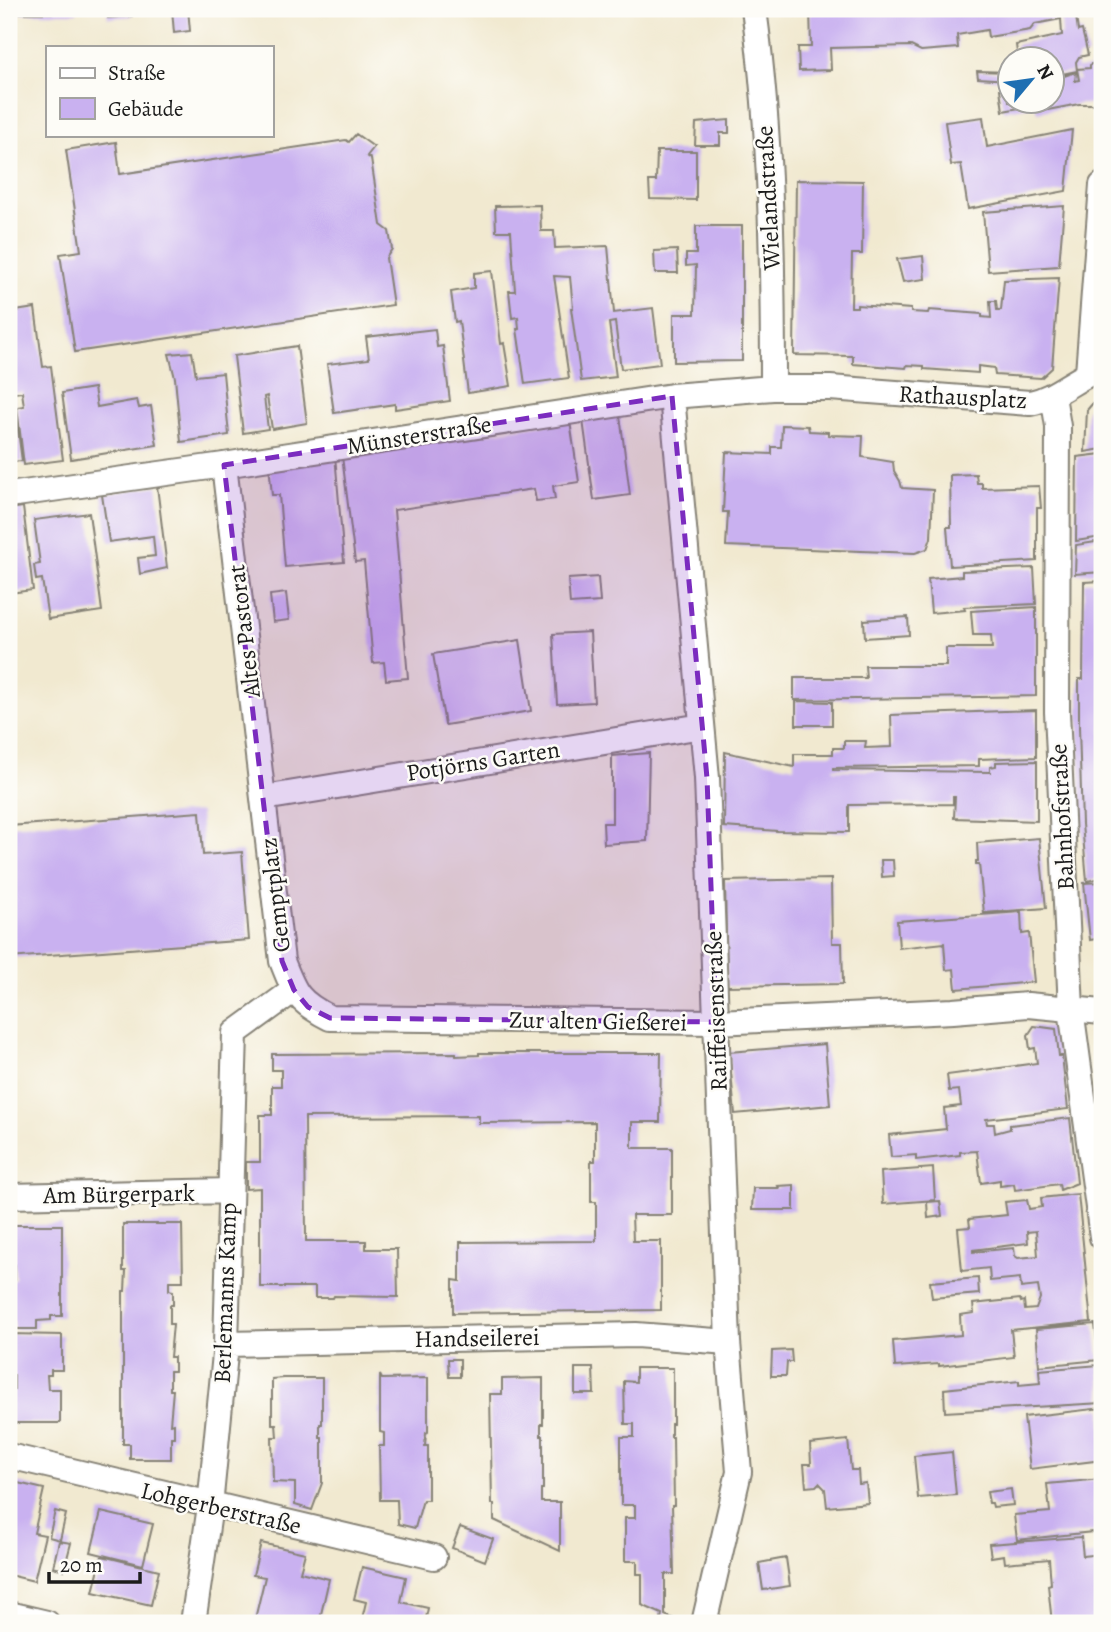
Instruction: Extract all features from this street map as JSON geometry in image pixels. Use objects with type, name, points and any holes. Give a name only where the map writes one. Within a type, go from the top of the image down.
[{"type":"street","name":"Wielandstraße","points":[[754,9],[761,60],[772,247],[773,388]]},
{"type":"street","name":"Rathausplatz","points":[[830,388],[1030,403],[1053,396],[1095,371],[1102,185]]},
{"type":"street","name":"Münsterstraße","points":[[9,495],[672,396],[773,388],[830,388]]},
{"type":"street","name":"Raiffeisenstraße","points":[[672,396],[707,778],[728,1342],[739,1472],[704,1623]]},
{"type":"street","name":"Bahnhofstraße","points":[[1053,396],[1058,426],[1057,712],[1071,1009],[1102,1237]]},
{"type":"street","name":"Altes Pastorat","points":[[224,465],[264,798]]},
{"type":"street","name":"Potjörns Garten","points":[[264,798],[702,726]]},
{"type":"street","name":"Gemptplatz","points":[[264,798],[282,961],[293,990]]},
{"type":"street","name":"Zur alten Gießerei","points":[[293,990],[308,1007],[330,1018],[716,1022],[1028,1005],[1102,1012]]},
{"type":"street","name":"Berlemanns Kamp","points":[[193,1623],[210,1506],[226,1343],[235,1033],[293,990]]},
{"type":"street","name":"Am Bürgerpark","points":[[9,1196],[230,1191]]},
{"type":"street","name":"Handseilerei","points":[[226,1343],[636,1335],[728,1342]]},
{"type":"street","name":"Lohgerberstraße","points":[[9,1456],[434,1558]]},
{"type":"street","points":[[9,1614],[47,1623]]},
{"type":"highlighted area","points":[[672,396],[707,778],[716,1022],[330,1018],[308,1007],[294,990],[282,961],[224,465]]},
{"type":"building","points":[[18,9],[77,9],[77,13],[18,13]]},
{"type":"building","points":[[107,9],[131,9],[132,16],[108,18]]},
{"type":"building","points":[[172,9],[188,9],[190,31],[174,33]]},
{"type":"building","points":[[810,9],[1075,9],[1078,31],[1082,30],[1088,55],[1079,57],[1076,62],[1077,71],[1066,73],[1066,46],[1016,46],[1062,35],[1061,19],[1035,24],[1030,30],[988,37],[987,30],[957,35],[958,48],[921,51],[911,46],[830,48],[831,70],[799,71],[798,47],[811,47]]},
{"type":"building","points":[[1097,61],[1102,62],[1102,104],[1066,106],[1066,75],[1076,72],[1075,81],[1079,80],[1077,69],[1090,68],[1090,65]]},
{"type":"building","points":[[977,71],[996,72],[996,79],[978,78]]},
{"type":"building","points":[[983,117],[987,147],[1072,130],[1066,191],[968,209],[961,164],[951,165],[945,122]]},
{"type":"building","points":[[729,120],[729,133],[720,133],[720,145],[695,145],[696,123]]},
{"type":"building","points":[[356,134],[374,147],[367,156],[371,159],[381,225],[389,231],[392,249],[386,258],[393,305],[75,352],[60,254],[81,251],[66,150],[116,142],[120,174],[346,140],[349,142]]},
{"type":"building","points":[[657,151],[696,151],[696,200],[650,199],[649,181],[656,181]]},
{"type":"building","points":[[796,180],[863,181],[862,254],[852,254],[851,307],[857,305],[911,309],[911,312],[928,313],[929,310],[982,314],[982,317],[991,318],[990,301],[996,301],[997,310],[1001,310],[1004,280],[1059,278],[1052,368],[1041,378],[995,375],[994,368],[978,366],[978,373],[924,369],[924,366],[907,365],[906,368],[853,364],[853,356],[794,355]]},
{"type":"building","points":[[540,205],[541,231],[554,231],[555,248],[608,246],[614,313],[653,308],[660,364],[621,369],[615,322],[609,323],[616,377],[581,381],[571,308],[570,277],[554,276],[569,378],[525,384],[517,329],[518,317],[512,318],[509,291],[515,291],[511,231],[496,231],[495,206]]},
{"type":"building","points":[[1064,206],[1059,266],[988,271],[983,212]]},
{"type":"building","points":[[696,226],[742,226],[742,361],[674,362],[674,314],[695,314],[696,265],[686,266],[686,254],[696,254]]},
{"type":"building","points":[[677,250],[678,273],[655,273],[654,251]]},
{"type":"building","points":[[923,256],[925,279],[903,282],[897,259]]},
{"type":"building","points":[[492,271],[501,344],[504,343],[511,386],[468,393],[459,321],[455,322],[451,292],[474,288],[474,273]]},
{"type":"building","points":[[35,308],[43,367],[51,366],[63,460],[24,465],[17,407],[24,406],[22,392],[13,393],[22,461],[9,462],[9,312]]},
{"type":"building","points":[[435,329],[437,347],[443,346],[450,401],[395,409],[395,404],[334,413],[327,364],[369,359],[366,337]]},
{"type":"building","points":[[297,346],[307,423],[272,429],[267,396],[264,397],[268,429],[243,433],[234,356]]},
{"type":"building","points":[[192,352],[196,376],[223,373],[229,435],[181,442],[175,378],[169,354]]},
{"type":"building","points":[[94,388],[97,407],[137,400],[139,408],[151,406],[157,445],[71,459],[62,393]]},
{"type":"building","points":[[1098,397],[1102,397],[1102,449],[1085,452],[1087,410]]},
{"type":"building","points":[[620,415],[630,495],[594,500],[583,420]]},
{"type":"building","points":[[570,421],[579,482],[553,486],[555,499],[536,501],[534,489],[394,510],[408,678],[386,680],[384,662],[373,663],[364,561],[355,562],[342,456]]},
{"type":"building","points":[[782,425],[808,426],[809,431],[828,432],[828,435],[863,436],[862,457],[893,462],[902,488],[933,490],[931,538],[927,549],[915,553],[726,546],[728,512],[723,512],[726,452],[772,454],[772,447],[781,447]]},
{"type":"building","points":[[1102,454],[1102,537],[1076,541],[1077,457]]},
{"type":"building","points":[[335,455],[344,562],[285,567],[279,495],[272,495],[269,464]]},
{"type":"building","points":[[976,474],[977,483],[982,483],[982,488],[1039,486],[1041,508],[1037,508],[1037,561],[950,566],[947,527],[951,527],[950,475]]},
{"type":"building","points":[[157,486],[167,568],[140,574],[138,558],[155,556],[153,536],[109,542],[102,495]]},
{"type":"building","points":[[23,507],[33,590],[9,593],[9,509]]},
{"type":"building","points":[[89,513],[102,611],[48,619],[42,579],[36,580],[34,565],[40,564],[34,520]]},
{"type":"building","points":[[1102,541],[1102,572],[1075,574],[1076,545]]},
{"type":"building","points":[[1034,568],[1036,604],[964,607],[965,610],[931,613],[928,579],[962,576],[962,571]]},
{"type":"building","points":[[598,577],[600,602],[570,604],[568,579]]},
{"type":"building","points":[[1102,581],[1102,878],[1087,881],[1082,824],[1079,679],[1083,679],[1084,582]]},
{"type":"building","points":[[286,593],[289,620],[273,622],[270,595]]},
{"type":"building","points":[[1036,607],[1036,696],[794,700],[794,678],[866,678],[865,666],[946,666],[946,648],[992,648],[991,635],[973,635],[971,611]]},
{"type":"building","points":[[908,617],[909,635],[865,638],[864,620]]},
{"type":"building","points":[[590,632],[594,702],[557,704],[553,634]]},
{"type":"building","points":[[520,640],[531,711],[445,725],[433,654]]},
{"type":"building","points":[[796,701],[832,702],[832,725],[796,725]]},
{"type":"building","points":[[1036,710],[1036,757],[979,759],[979,766],[833,770],[990,772],[990,767],[996,766],[996,762],[1037,761],[1037,821],[954,818],[953,797],[953,804],[849,805],[849,832],[724,827],[725,752],[794,767],[794,754],[833,754],[833,748],[844,748],[844,741],[866,741],[865,748],[892,747],[891,715]]},
{"type":"building","points":[[649,753],[647,841],[604,844],[603,823],[612,823],[612,756]]},
{"type":"building","points":[[200,812],[203,855],[242,852],[249,940],[9,958],[9,826]]},
{"type":"building","points":[[1039,838],[1046,908],[984,913],[979,864],[976,864],[977,843]]},
{"type":"building","points":[[881,860],[893,860],[894,876],[882,877]]},
{"type":"building","points":[[831,879],[832,943],[842,943],[843,984],[727,986],[725,881]]},
{"type":"building","points":[[1102,882],[1102,938],[1090,940],[1084,883]]},
{"type":"building","points":[[1021,912],[1022,934],[1029,933],[1034,982],[956,989],[954,969],[946,970],[944,943],[899,948],[897,921]]},
{"type":"building","points":[[1034,1026],[1056,1029],[1068,1109],[986,1119],[987,1124],[994,1124],[995,1133],[1010,1129],[1010,1125],[1070,1118],[1077,1183],[1060,1190],[1059,1184],[1015,1190],[1014,1184],[1000,1186],[1000,1180],[981,1183],[977,1151],[916,1160],[916,1155],[891,1157],[889,1135],[946,1129],[944,1108],[961,1106],[959,1090],[949,1091],[947,1075],[1037,1063],[1035,1048],[1030,1049],[1028,1035]]},
{"type":"building","points":[[825,1044],[830,1105],[735,1114],[729,1052]]},
{"type":"building","points":[[456,1053],[456,1056],[479,1053],[661,1053],[660,1122],[632,1122],[632,1148],[672,1148],[672,1215],[632,1215],[633,1241],[661,1241],[661,1310],[453,1313],[453,1280],[460,1281],[460,1242],[596,1241],[596,1202],[591,1202],[595,1122],[479,1123],[479,1116],[305,1117],[306,1241],[366,1241],[366,1249],[397,1249],[398,1297],[315,1298],[315,1287],[260,1287],[260,1188],[246,1189],[246,1162],[260,1162],[260,1115],[272,1115],[272,1086],[281,1086],[281,1070],[272,1070],[272,1054]]},
{"type":"building","points":[[933,1168],[935,1200],[883,1204],[881,1172]]},
{"type":"building","points":[[794,1185],[794,1210],[752,1210],[753,1188]]},
{"type":"building","points":[[1078,1194],[1091,1322],[1011,1330],[1014,1357],[939,1366],[895,1367],[893,1341],[961,1335],[960,1315],[974,1313],[973,1304],[1020,1299],[1021,1302],[1024,1301],[1025,1310],[1036,1309],[1040,1298],[1038,1286],[1021,1288],[1020,1278],[990,1281],[989,1268],[962,1271],[958,1228],[970,1227],[969,1219],[1007,1215],[1005,1202],[1027,1200],[1029,1209],[1042,1207],[1041,1198]],"holes":[[[1036,1231],[1038,1256],[1018,1258],[1014,1248],[973,1250],[1028,1243],[1027,1232]]]},
{"type":"building","points":[[940,1201],[942,1216],[928,1218],[927,1202]]},
{"type":"building","points":[[123,1224],[182,1224],[183,1281],[169,1281],[169,1290],[173,1291],[173,1305],[170,1305],[170,1324],[173,1324],[170,1357],[174,1357],[174,1371],[170,1371],[170,1390],[173,1390],[170,1424],[174,1423],[171,1459],[130,1459],[130,1444],[123,1444],[123,1291],[126,1271],[123,1271]]},
{"type":"building","points":[[9,1225],[62,1225],[62,1316],[51,1316],[51,1320],[37,1321],[37,1329],[14,1329],[14,1321],[10,1321],[9,1280],[15,1280],[15,1265],[10,1265]]},
{"type":"building","points":[[978,1278],[979,1294],[932,1298],[930,1282]]},
{"type":"building","points":[[1095,1324],[1099,1360],[1039,1366],[1036,1329]]},
{"type":"building","points":[[9,1334],[62,1335],[62,1370],[51,1370],[51,1375],[47,1375],[48,1389],[60,1389],[60,1423],[10,1423],[9,1389],[14,1389],[14,1375],[10,1375]]},
{"type":"building","points":[[791,1350],[792,1362],[787,1362],[786,1376],[771,1376],[772,1351]]},
{"type":"building","points":[[448,1359],[460,1359],[460,1377],[449,1377]]},
{"type":"building","points":[[1099,1365],[1102,1403],[945,1412],[944,1389],[1019,1381],[1019,1385],[1040,1383],[1039,1370]]},
{"type":"building","points":[[575,1368],[593,1368],[594,1394],[575,1394]]},
{"type":"building","points":[[636,1368],[673,1368],[671,1437],[674,1574],[665,1574],[665,1615],[674,1619],[673,1623],[660,1623],[662,1614],[642,1605],[642,1574],[637,1574],[637,1561],[625,1561],[625,1518],[635,1518],[635,1505],[621,1505],[621,1437],[634,1437],[634,1424],[625,1424],[624,1381],[636,1382]]},
{"type":"building","points":[[380,1375],[382,1379],[428,1378],[428,1432],[425,1446],[428,1446],[428,1500],[423,1500],[415,1528],[398,1524],[397,1500],[380,1500],[379,1446],[384,1446],[384,1433],[380,1432]]},
{"type":"building","points":[[322,1378],[322,1483],[312,1510],[295,1505],[295,1483],[273,1482],[272,1437],[277,1437],[276,1424],[272,1424],[272,1379]]},
{"type":"building","points":[[543,1378],[541,1502],[560,1502],[560,1551],[494,1520],[492,1504],[490,1394],[502,1394],[502,1379]]},
{"type":"building","points":[[1102,1408],[1102,1460],[1030,1469],[1024,1417]]},
{"type":"building","points":[[848,1440],[851,1470],[858,1470],[859,1484],[866,1483],[868,1503],[827,1507],[825,1489],[819,1483],[806,1487],[804,1464],[811,1464],[810,1444]]},
{"type":"building","points":[[952,1452],[956,1495],[918,1498],[914,1456]]},
{"type":"building","points":[[1102,1479],[1102,1531],[1017,1540],[1014,1515],[1050,1512],[1047,1484]]},
{"type":"building","points":[[9,1481],[44,1489],[34,1533],[45,1535],[34,1581],[9,1575]]},
{"type":"building","points":[[1011,1489],[1013,1505],[993,1507],[992,1503],[989,1503],[987,1492]]},
{"type":"building","points":[[55,1511],[66,1514],[60,1540],[49,1537]]},
{"type":"building","points":[[101,1512],[153,1524],[143,1565],[91,1552]]},
{"type":"building","points":[[460,1527],[493,1539],[485,1561],[452,1548]]},
{"type":"building","points":[[1081,1537],[1083,1556],[1102,1554],[1102,1623],[1052,1623],[1048,1585],[1051,1584],[1049,1559],[1005,1563],[1004,1555],[991,1557],[989,1544]]},
{"type":"building","points":[[59,1541],[71,1543],[64,1570],[53,1567]]},
{"type":"building","points":[[261,1543],[305,1553],[300,1572],[329,1579],[319,1623],[254,1623],[265,1577],[253,1575]]},
{"type":"building","points":[[102,1556],[159,1570],[151,1605],[93,1592]]},
{"type":"building","points":[[786,1558],[790,1586],[763,1590],[759,1563]]},
{"type":"building","points":[[362,1567],[406,1577],[401,1602],[428,1608],[425,1623],[361,1623],[366,1602],[354,1599]]}]
